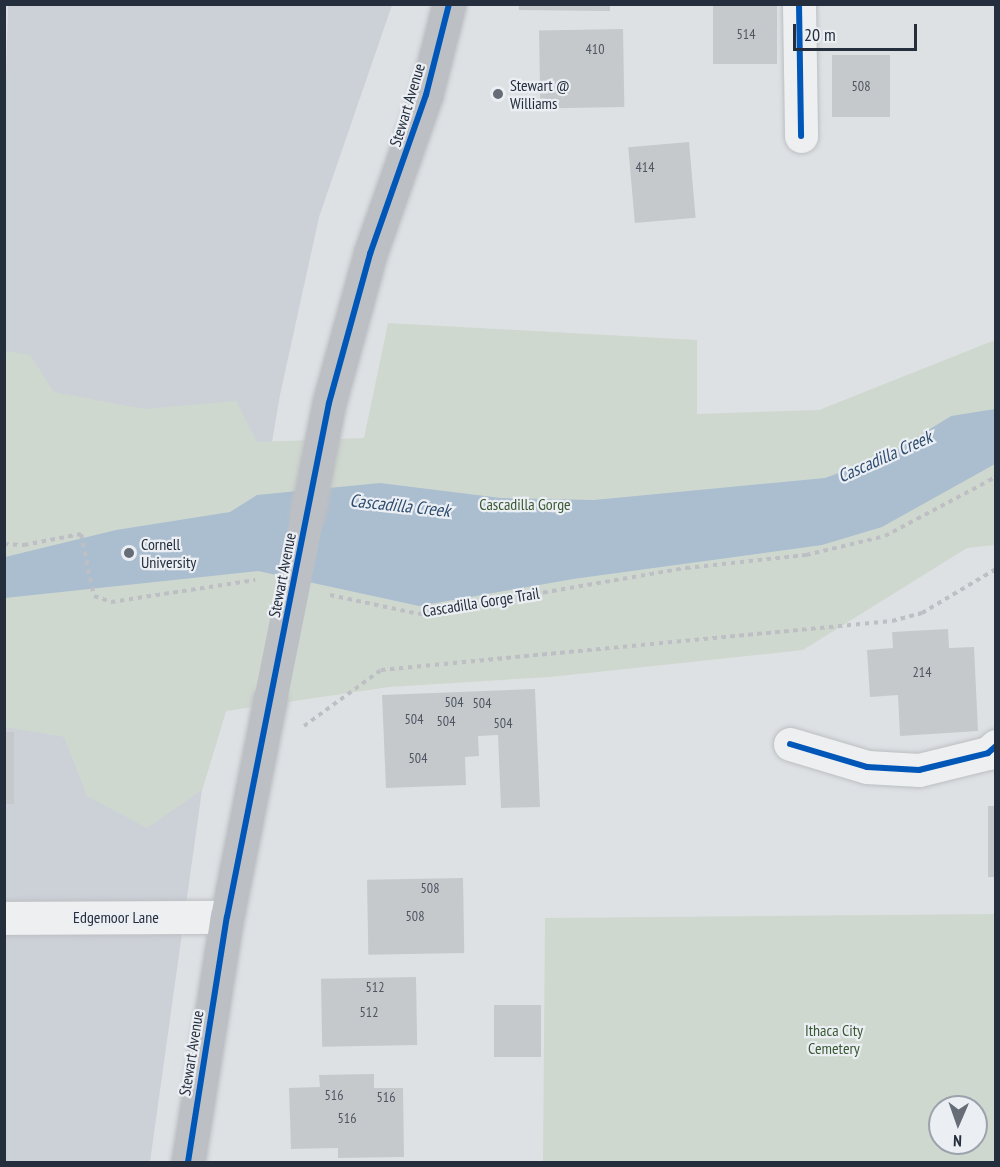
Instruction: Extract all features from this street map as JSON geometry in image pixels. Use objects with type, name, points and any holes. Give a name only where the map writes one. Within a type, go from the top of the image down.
[{"type":"street","name":"Stewart Avenue","points":[[188,1162],[227,917],[329,403],[370,254],[426,95],[449,4]]},
{"type":"street","points":[[800,4],[801,136]]},
{"type":"street","points":[[790,744],[867,766],[919,770],[988,753],[996,746]]},
{"type":"street","name":"Edgemoor Lane","points":[[4,918],[227,917]]},
{"type":"path","points":[[4,544],[24,545],[81,534],[94,596],[111,602],[159,591],[257,580],[268,582]]},
{"type":"path","points":[[304,726],[381,670],[892,621],[922,613],[996,569]]},
{"type":"shaded area","name":"Cornell University","points":[[8,5],[392,5],[319,217],[280,395],[226,711],[202,790],[150,1162],[5,1162],[4,153]]},
{"type":"green space","name":"Cascadilla Gorge","points":[[388,323],[697,340],[697,414],[819,410],[995,340],[995,545],[967,548],[803,650],[550,677],[389,687],[226,711],[202,790],[147,828],[87,796],[64,737],[5,727],[4,351],[30,355],[54,392],[144,409],[236,401],[257,442],[364,438]]},
{"type":"green space","name":"Ithaca City Cemetery","points":[[995,914],[995,1162],[543,1162],[545,918]]},
{"type":"water","name":"Cascadilla Creek","points":[[995,409],[995,464],[882,527],[822,545],[573,579],[419,606],[258,571],[5,598],[5,557],[116,530],[230,512],[257,495],[380,483],[501,498],[594,500],[825,478],[888,455],[951,416]]},
{"type":"building","points":[[519,4],[610,4],[610,11],[519,10]]},
{"type":"building","points":[[713,4],[777,4],[777,64],[713,64]]},
{"type":"building","points":[[623,29],[624,107],[540,108],[539,30]]},
{"type":"building","points":[[832,55],[890,55],[890,117],[832,117]]},
{"type":"building","points":[[689,142],[696,218],[635,223],[628,147]]},
{"type":"building","points":[[948,629],[949,648],[974,647],[978,731],[900,736],[898,695],[870,697],[867,650],[893,648],[892,632]]},
{"type":"building","points":[[535,689],[540,807],[501,808],[498,735],[478,736],[479,756],[465,757],[466,785],[386,788],[382,695]]},
{"type":"building","points":[[4,732],[14,732],[14,804],[4,804]]},
{"type":"building","points":[[988,806],[996,806],[996,877],[988,877]]},
{"type":"building","points":[[463,878],[464,953],[368,955],[367,880]]},
{"type":"building","points":[[416,977],[417,1045],[322,1047],[321,979]]},
{"type":"building","points":[[494,1005],[541,1005],[541,1057],[494,1057]]},
{"type":"building","points":[[374,1074],[374,1088],[403,1088],[404,1157],[338,1158],[338,1148],[291,1149],[289,1088],[320,1087],[319,1075]]},
{"type":"cycle path","points":[[188,1162],[227,917],[329,403],[370,254],[426,95],[449,4]]},
{"type":"cycle path","points":[[799,4],[801,136]]},
{"type":"cycle path","points":[[790,744],[867,767],[919,770],[988,753],[996,746]]},
{"type":"place","name":"Stewart @ Williams","points":[[498,94]]},
{"type":"place","name":"Cornell University","points":[[129,553]]}]
